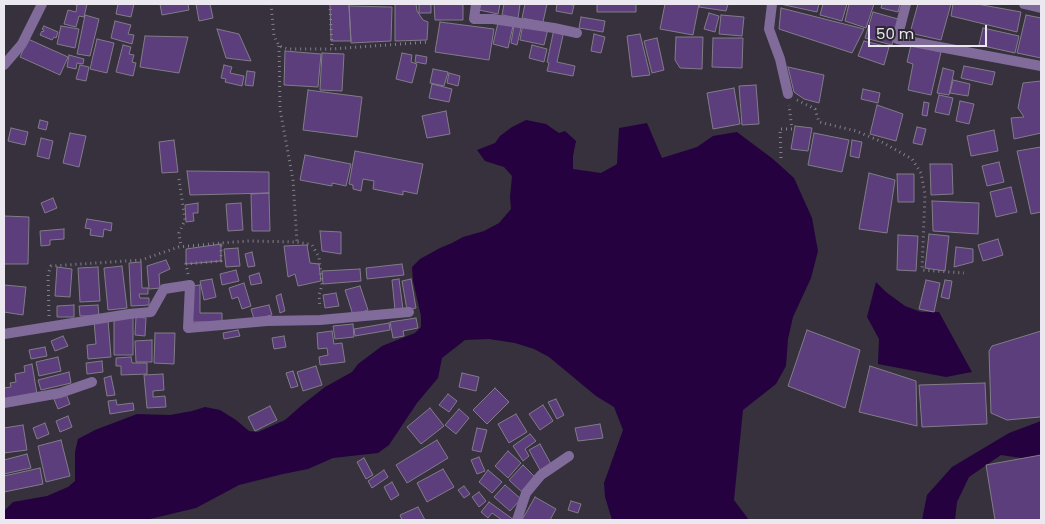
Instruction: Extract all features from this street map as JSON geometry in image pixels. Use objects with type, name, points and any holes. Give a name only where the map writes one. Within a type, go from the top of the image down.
[{"type":"street","points":[[4,65],[22,44],[42,4]]},
{"type":"street","points":[[476,4],[474,19],[493,19],[577,33]]},
{"type":"street","points":[[772,4],[769,29],[780,60],[788,94]]},
{"type":"street","points":[[906,4],[897,39],[1041,66]]},
{"type":"street","points":[[1024,4],[1041,8]]},
{"type":"street","points":[[4,334],[151,312],[164,289],[190,285],[188,328],[267,321],[320,320],[409,312]]},
{"type":"street","points":[[4,403],[60,393],[92,382]]},
{"type":"street","points":[[517,520],[526,493],[541,475],[569,456]]},
{"type":"path","points":[[271,4],[274,36],[279,46],[280,109],[294,180],[296,242]]},
{"type":"path","points":[[330,4],[332,49]]},
{"type":"path","points":[[279,46],[288,49],[332,49],[428,42]]},
{"type":"path","points":[[781,158],[780,129],[792,129],[788,94]]},
{"type":"path","points":[[788,94],[815,109],[819,122],[856,131],[880,141],[912,159],[921,173],[925,194],[922,270],[964,273]]},
{"type":"path","points":[[179,179],[185,220],[180,234],[181,247]]},
{"type":"path","points":[[50,327],[48,274],[51,266],[141,260],[181,247],[249,241],[296,242],[312,245],[319,256],[322,285],[319,295],[320,320]]},
{"type":"path","points":[[190,285],[186,264],[221,261],[220,243]]},
{"type":"shaded area","points":[[526,120],[546,124],[559,133],[565,131],[576,141],[573,169],[601,173],[617,164],[619,128],[647,123],[662,158],[697,147],[713,136],[737,132],[773,159],[794,178],[812,218],[818,251],[811,278],[793,317],[788,339],[786,366],[776,384],[743,410],[734,500],[749,520],[612,520],[605,497],[604,483],[623,430],[614,407],[596,396],[549,357],[534,349],[515,343],[489,339],[465,340],[442,358],[438,378],[417,403],[389,445],[378,453],[333,458],[308,469],[239,485],[196,508],[146,520],[4,520],[4,511],[13,502],[47,496],[68,487],[75,481],[75,452],[78,439],[95,430],[137,414],[170,415],[205,407],[220,410],[249,431],[258,432],[285,420],[325,387],[352,372],[358,364],[382,346],[415,333],[421,327],[421,316],[413,281],[412,267],[420,259],[440,248],[463,237],[484,231],[499,223],[511,209],[512,176],[504,167],[485,161],[477,150],[495,143],[500,136],[512,127]]},
{"type":"shaded area","points":[[876,282],[905,306],[921,312],[939,312],[972,372],[946,377],[878,364],[879,339],[867,317]]},
{"type":"shaded area","points":[[1041,421],[1041,472],[1021,458],[1001,455],[969,477],[957,502],[955,520],[922,520],[927,495],[952,467],[1009,433]]},
{"type":"building","points":[[72,4],[87,4],[84,17],[79,16],[76,27],[64,24],[68,10],[76,12],[77,5]]},
{"type":"building","points":[[118,4],[134,4],[131,17],[116,14]]},
{"type":"building","points":[[160,4],[188,4],[189,10],[162,15]]},
{"type":"building","points":[[196,4],[210,4],[213,18],[199,21]]},
{"type":"building","points":[[330,4],[349,4],[351,41],[331,41]]},
{"type":"building","points":[[395,4],[416,4],[417,11],[423,20],[428,22],[427,40],[395,41]]},
{"type":"building","points":[[419,4],[431,4],[431,13],[419,13]]},
{"type":"building","points":[[434,4],[463,4],[463,20],[435,20]]},
{"type":"building","points":[[481,4],[500,4],[498,14],[479,10]]},
{"type":"building","points":[[504,4],[520,4],[518,18],[502,15]]},
{"type":"building","points":[[525,4],[547,4],[543,22],[522,18]]},
{"type":"building","points":[[557,4],[574,5],[572,14],[556,11]]},
{"type":"building","points":[[597,4],[636,4],[636,12],[597,12]]},
{"type":"building","points":[[665,4],[699,4],[693,35],[660,29]]},
{"type":"building","points":[[700,4],[728,4],[726,11],[699,7]]},
{"type":"building","points":[[780,4],[819,4],[817,12]]},
{"type":"building","points":[[823,4],[847,4],[842,21],[820,15]]},
{"type":"building","points":[[849,4],[874,4],[866,28],[845,21]]},
{"type":"building","points":[[882,4],[900,4],[898,12],[881,8]]},
{"type":"building","points":[[918,4],[951,4],[941,40],[910,33]]},
{"type":"building","points":[[953,4],[977,4],[1021,12],[1017,32],[951,16]]},
{"type":"building","points":[[349,6],[392,7],[391,41],[351,43]]},
{"type":"building","points":[[781,8],[864,29],[852,53],[779,29]]},
{"type":"building","points":[[873,12],[898,19],[892,45],[865,38]]},
{"type":"building","points":[[709,13],[719,16],[715,32],[704,29]]},
{"type":"building","points":[[85,15],[99,19],[90,56],[77,54]]},
{"type":"building","points":[[721,15],[744,17],[742,36],[719,34]]},
{"type":"building","points":[[1026,15],[1041,18],[1041,58],[1017,53]]},
{"type":"building","points":[[581,17],[605,21],[603,32],[579,28]]},
{"type":"building","points":[[115,21],[131,25],[128,34],[134,35],[132,44],[111,38]]},
{"type":"building","points":[[440,22],[494,29],[489,60],[435,52]]},
{"type":"building","points":[[498,23],[513,26],[508,48],[493,44]]},
{"type":"building","points":[[523,24],[548,29],[544,45],[520,40]]},
{"type":"building","points":[[44,26],[58,32],[56,38],[54,37],[52,40],[40,35],[44,30],[42,29]]},
{"type":"building","points":[[61,26],[79,29],[75,48],[57,44]]},
{"type":"building","points":[[514,26],[521,28],[517,45],[511,43]]},
{"type":"building","points":[[983,28],[1019,36],[1015,53],[979,45]]},
{"type":"building","points":[[217,29],[239,34],[251,61],[226,58]]},
{"type":"building","points":[[554,29],[564,31],[557,62],[575,66],[573,76],[547,71]]},
{"type":"building","points":[[594,34],[605,37],[601,53],[591,51]]},
{"type":"building","points":[[640,34],[650,75],[632,77],[627,36]]},
{"type":"building","points":[[145,36],[188,37],[179,73],[140,67]]},
{"type":"building","points":[[676,37],[703,37],[702,69],[680,68],[675,60]]},
{"type":"building","points":[[657,38],[664,70],[652,73],[644,41]]},
{"type":"building","points":[[713,38],[743,38],[742,68],[712,67]]},
{"type":"building","points":[[28,39],[68,57],[60,75],[20,57]]},
{"type":"building","points":[[97,39],[114,43],[107,73],[90,69]]},
{"type":"building","points":[[864,41],[889,47],[884,65],[858,56]]},
{"type":"building","points":[[123,45],[131,47],[129,54],[134,55],[132,62],[136,63],[133,76],[116,72]]},
{"type":"building","points":[[532,45],[547,49],[544,62],[529,58]]},
{"type":"building","points":[[911,45],[941,52],[931,95],[908,90],[913,64],[907,62]]},
{"type":"building","points":[[285,51],[321,54],[318,87],[284,85]]},
{"type":"building","points":[[322,53],[344,54],[342,91],[320,90]]},
{"type":"building","points":[[402,53],[412,55],[411,62],[417,64],[412,83],[396,79]]},
{"type":"building","points":[[69,55],[84,59],[83,64],[77,63],[76,69],[67,67]]},
{"type":"building","points":[[416,55],[427,57],[426,64],[415,62]]},
{"type":"building","points":[[80,65],[89,67],[86,81],[76,79]]},
{"type":"building","points":[[224,65],[232,67],[230,73],[244,76],[242,86],[225,82],[226,79],[221,78]]},
{"type":"building","points":[[964,66],[995,72],[992,85],[961,78]]},
{"type":"building","points":[[788,67],[824,75],[819,103],[804,99],[794,92]]},
{"type":"building","points":[[943,68],[954,71],[949,95],[937,93]]},
{"type":"building","points":[[433,69],[448,72],[444,86],[430,83]]},
{"type":"building","points":[[247,71],[255,72],[253,86],[245,85]]},
{"type":"building","points":[[449,73],[460,76],[458,86],[447,83]]},
{"type":"building","points":[[953,80],[970,84],[968,96],[950,93]]},
{"type":"building","points":[[1041,81],[1041,133],[1014,139],[1011,118],[1024,117],[1018,108],[1023,83]]},
{"type":"building","points":[[432,84],[452,89],[449,102],[429,98]]},
{"type":"building","points":[[756,85],[759,124],[742,125],[739,86]]},
{"type":"building","points":[[734,88],[740,124],[713,129],[707,93]]},
{"type":"building","points":[[863,89],[880,93],[878,103],[861,99]]},
{"type":"building","points":[[308,90],[362,97],[357,137],[303,130]]},
{"type":"building","points":[[939,95],[953,98],[949,115],[935,112]]},
{"type":"building","points":[[960,101],[974,104],[969,124],[956,121]]},
{"type":"building","points":[[924,102],[929,103],[927,116],[922,115]]},
{"type":"building","points":[[877,105],[903,114],[896,141],[870,134]]},
{"type":"building","points":[[446,111],[450,134],[427,138],[422,116]]},
{"type":"building","points":[[40,120],[48,122],[46,130],[38,128]]},
{"type":"building","points":[[795,126],[812,128],[808,151],[791,149]]},
{"type":"building","points":[[917,127],[926,129],[922,145],[913,143]]},
{"type":"building","points":[[11,128],[28,132],[25,145],[8,141]]},
{"type":"building","points":[[994,130],[998,151],[971,156],[967,136]]},
{"type":"building","points":[[70,133],[86,136],[79,167],[63,163]]},
{"type":"building","points":[[814,133],[849,140],[842,172],[808,165]]},
{"type":"building","points":[[41,138],[53,141],[49,159],[37,156]]},
{"type":"building","points":[[174,140],[178,172],[162,173],[159,142]]},
{"type":"building","points":[[852,140],[862,142],[859,158],[850,156]]},
{"type":"building","points":[[1041,147],[1041,212],[1031,214],[1017,151]]},
{"type":"building","points":[[355,151],[423,164],[417,194],[403,191],[403,195],[373,189],[374,181],[363,179],[361,191],[353,189],[353,185],[349,184]]},
{"type":"building","points":[[305,155],[351,164],[346,186],[332,183],[332,186],[300,180]]},
{"type":"building","points":[[999,162],[1004,182],[987,186],[982,166]]},
{"type":"building","points":[[930,164],[952,164],[953,194],[931,195]]},
{"type":"building","points":[[187,171],[269,172],[269,193],[190,195]]},
{"type":"building","points":[[869,173],[895,180],[887,233],[859,229]]},
{"type":"building","points":[[897,174],[914,174],[914,202],[898,202]]},
{"type":"building","points":[[1011,187],[1017,212],[996,217],[990,192]]},
{"type":"building","points":[[269,193],[270,231],[252,231],[251,194]]},
{"type":"building","points":[[53,198],[57,208],[45,213],[41,203]]},
{"type":"building","points":[[932,201],[979,203],[978,234],[933,231]]},
{"type":"building","points":[[198,203],[198,213],[193,213],[194,221],[186,222],[185,205]]},
{"type":"building","points":[[241,203],[243,230],[228,231],[226,204]]},
{"type":"building","points":[[4,216],[29,217],[28,264],[4,264]]},
{"type":"building","points":[[87,219],[112,223],[111,231],[104,229],[103,237],[90,235],[91,229],[85,228]]},
{"type":"building","points":[[64,229],[64,239],[50,240],[50,245],[41,246],[40,231]]},
{"type":"building","points":[[320,231],[341,232],[341,254],[322,251]]},
{"type":"building","points":[[929,234],[949,236],[945,271],[925,268]]},
{"type":"building","points":[[898,235],[918,236],[916,271],[897,270]]},
{"type":"building","points":[[998,239],[1003,255],[983,261],[978,245]]},
{"type":"building","points":[[221,244],[221,261],[186,264],[186,249]]},
{"type":"building","points":[[307,245],[310,263],[319,264],[321,281],[298,286],[295,274],[288,277],[284,246]]},
{"type":"building","points":[[956,247],[973,249],[973,262],[954,267]]},
{"type":"building","points":[[238,248],[240,266],[226,267],[224,249]]},
{"type":"building","points":[[252,252],[255,266],[248,267],[245,254]]},
{"type":"building","points":[[166,260],[170,269],[159,274],[160,288],[149,289],[147,266]]},
{"type":"building","points":[[141,262],[142,288],[148,288],[148,294],[139,294],[140,298],[149,298],[149,305],[131,306],[129,263]]},
{"type":"building","points":[[402,264],[404,275],[367,279],[366,268]]},
{"type":"building","points":[[122,266],[127,308],[108,310],[104,268]]},
{"type":"building","points":[[57,267],[72,269],[70,297],[55,296]]},
{"type":"building","points":[[98,267],[100,301],[80,302],[78,268]]},
{"type":"building","points":[[360,269],[361,281],[323,284],[322,271]]},
{"type":"building","points":[[236,270],[239,281],[222,285],[220,274]]},
{"type":"building","points":[[259,273],[262,283],[251,285],[249,276]]},
{"type":"building","points":[[212,279],[216,297],[204,300],[200,281]]},
{"type":"building","points":[[399,279],[403,309],[395,310],[392,280]]},
{"type":"building","points":[[411,279],[416,308],[407,310],[402,281]]},
{"type":"building","points":[[926,280],[940,283],[934,312],[919,309]]},
{"type":"building","points":[[945,280],[952,281],[949,299],[941,297]]},
{"type":"building","points":[[244,283],[251,306],[242,309],[238,297],[232,299],[229,288]]},
{"type":"building","points":[[4,285],[26,287],[23,315],[4,312]]},
{"type":"building","points":[[200,285],[200,313],[222,313],[222,322],[192,322],[191,286]]},
{"type":"building","points":[[360,286],[368,310],[353,315],[345,290]]},
{"type":"building","points":[[336,293],[339,306],[325,308],[323,295]]},
{"type":"building","points":[[281,294],[285,311],[280,313],[276,296]]},
{"type":"building","points":[[74,305],[74,317],[57,317],[57,306]]},
{"type":"building","points":[[98,305],[99,316],[80,316],[79,306]]},
{"type":"building","points":[[269,305],[272,315],[254,319],[251,309]]},
{"type":"building","points":[[114,317],[133,317],[133,355],[114,355]]},
{"type":"building","points":[[136,317],[146,318],[145,336],[135,335]]},
{"type":"building","points":[[416,318],[418,328],[403,331],[404,336],[393,338],[390,322]]},
{"type":"building","points":[[108,320],[111,357],[88,359],[87,345],[96,344],[94,321]]},
{"type":"building","points":[[389,323],[390,330],[355,336],[354,329]]},
{"type":"building","points":[[353,324],[354,337],[335,339],[333,326]]},
{"type":"building","points":[[238,330],[240,336],[224,339],[223,333]]},
{"type":"building","points":[[807,330],[860,350],[845,408],[788,386]]},
{"type":"building","points":[[332,331],[334,344],[342,343],[345,362],[320,365],[319,357],[328,355],[327,348],[318,349],[317,333]]},
{"type":"building","points":[[1041,331],[1041,416],[1007,420],[991,413],[989,351],[992,346]]},
{"type":"building","points":[[155,333],[175,333],[174,364],[154,363]]},
{"type":"building","points":[[63,336],[68,346],[55,351],[51,341]]},
{"type":"building","points":[[284,336],[286,347],[274,349],[272,338]]},
{"type":"building","points":[[152,340],[152,362],[136,362],[135,341]]},
{"type":"building","points":[[45,347],[47,356],[31,359],[29,350]]},
{"type":"building","points":[[58,357],[61,371],[39,376],[36,362]]},
{"type":"building","points":[[131,357],[132,363],[147,363],[147,374],[121,375],[121,366],[116,366],[116,358]]},
{"type":"building","points":[[102,361],[103,372],[87,374],[86,363]]},
{"type":"building","points":[[32,364],[37,394],[4,399],[4,388],[11,387],[10,383],[16,382],[15,374],[25,372],[24,366]]},
{"type":"building","points":[[316,366],[322,385],[303,391],[297,372]]},
{"type":"building","points":[[870,366],[916,381],[917,426],[859,412]]},
{"type":"building","points":[[293,371],[298,386],[291,388],[286,373]]},
{"type":"building","points":[[69,372],[71,383],[41,390],[38,380]]},
{"type":"building","points":[[462,373],[479,377],[476,391],[459,387]]},
{"type":"building","points":[[163,374],[164,390],[153,391],[153,397],[165,396],[166,407],[147,408],[144,375]]},
{"type":"building","points":[[111,376],[115,395],[107,396],[104,378]]},
{"type":"building","points":[[985,383],[987,424],[922,427],[919,385]]},
{"type":"building","points":[[495,388],[509,402],[487,424],[473,410]]},
{"type":"building","points":[[66,394],[70,404],[58,409],[54,399]]},
{"type":"building","points":[[448,394],[457,401],[449,412],[439,405]]},
{"type":"building","points":[[556,399],[564,415],[557,419],[548,402]]},
{"type":"building","points":[[116,400],[117,405],[133,403],[134,410],[110,414],[108,401]]},
{"type":"building","points":[[543,405],[553,421],[540,430],[529,414]]},
{"type":"building","points":[[270,406],[277,420],[255,431],[248,417]]},
{"type":"building","points":[[430,408],[444,426],[421,444],[407,427]]},
{"type":"building","points":[[459,409],[469,418],[456,434],[445,425]]},
{"type":"building","points":[[516,414],[527,432],[509,443],[498,424]]},
{"type":"building","points":[[68,416],[72,427],[60,432],[56,421]]},
{"type":"building","points":[[45,423],[49,434],[37,439],[33,428]]},
{"type":"building","points":[[600,424],[603,438],[578,441],[575,428]]},
{"type":"building","points":[[23,425],[27,450],[4,453],[4,428]]},
{"type":"building","points":[[477,428],[487,430],[481,452],[472,450]]},
{"type":"building","points":[[530,434],[536,441],[525,449],[529,456],[523,461],[513,446]]},
{"type":"building","points":[[61,440],[70,476],[46,482],[38,446]]},
{"type":"building","points":[[437,440],[448,458],[407,483],[396,465]]},
{"type":"building","points":[[540,444],[551,464],[540,470],[529,450]]},
{"type":"building","points":[[508,451],[521,463],[508,478],[495,466]]},
{"type":"building","points":[[27,454],[31,468],[4,474],[4,460]]},
{"type":"building","points":[[1041,455],[1041,520],[995,520],[986,465]]},
{"type":"building","points":[[479,457],[485,471],[477,474],[471,460]]},
{"type":"building","points":[[364,458],[373,475],[366,479],[357,462]]},
{"type":"building","points":[[523,465],[537,479],[523,493],[509,480]]},
{"type":"building","points":[[40,468],[43,484],[4,492],[4,476]]},
{"type":"building","points":[[443,469],[454,487],[427,502],[417,483]]},
{"type":"building","points":[[384,470],[388,477],[372,488],[368,481]]},
{"type":"building","points":[[488,470],[502,482],[492,493],[479,482]]},
{"type":"building","points":[[392,482],[399,495],[391,500],[384,487]]},
{"type":"building","points":[[505,485],[521,499],[510,511],[494,497]]},
{"type":"building","points":[[464,486],[470,494],[464,498],[458,490]]},
{"type":"building","points":[[479,492],[486,501],[479,507],[472,497]]},
{"type":"building","points":[[535,497],[556,509],[550,520],[522,520]]},
{"type":"building","points":[[571,501],[581,504],[578,513],[568,510]]},
{"type":"building","points":[[489,502],[514,520],[502,520],[492,513],[488,518],[481,512]]},
{"type":"building","points":[[418,507],[425,520],[402,520],[400,515]]}]
